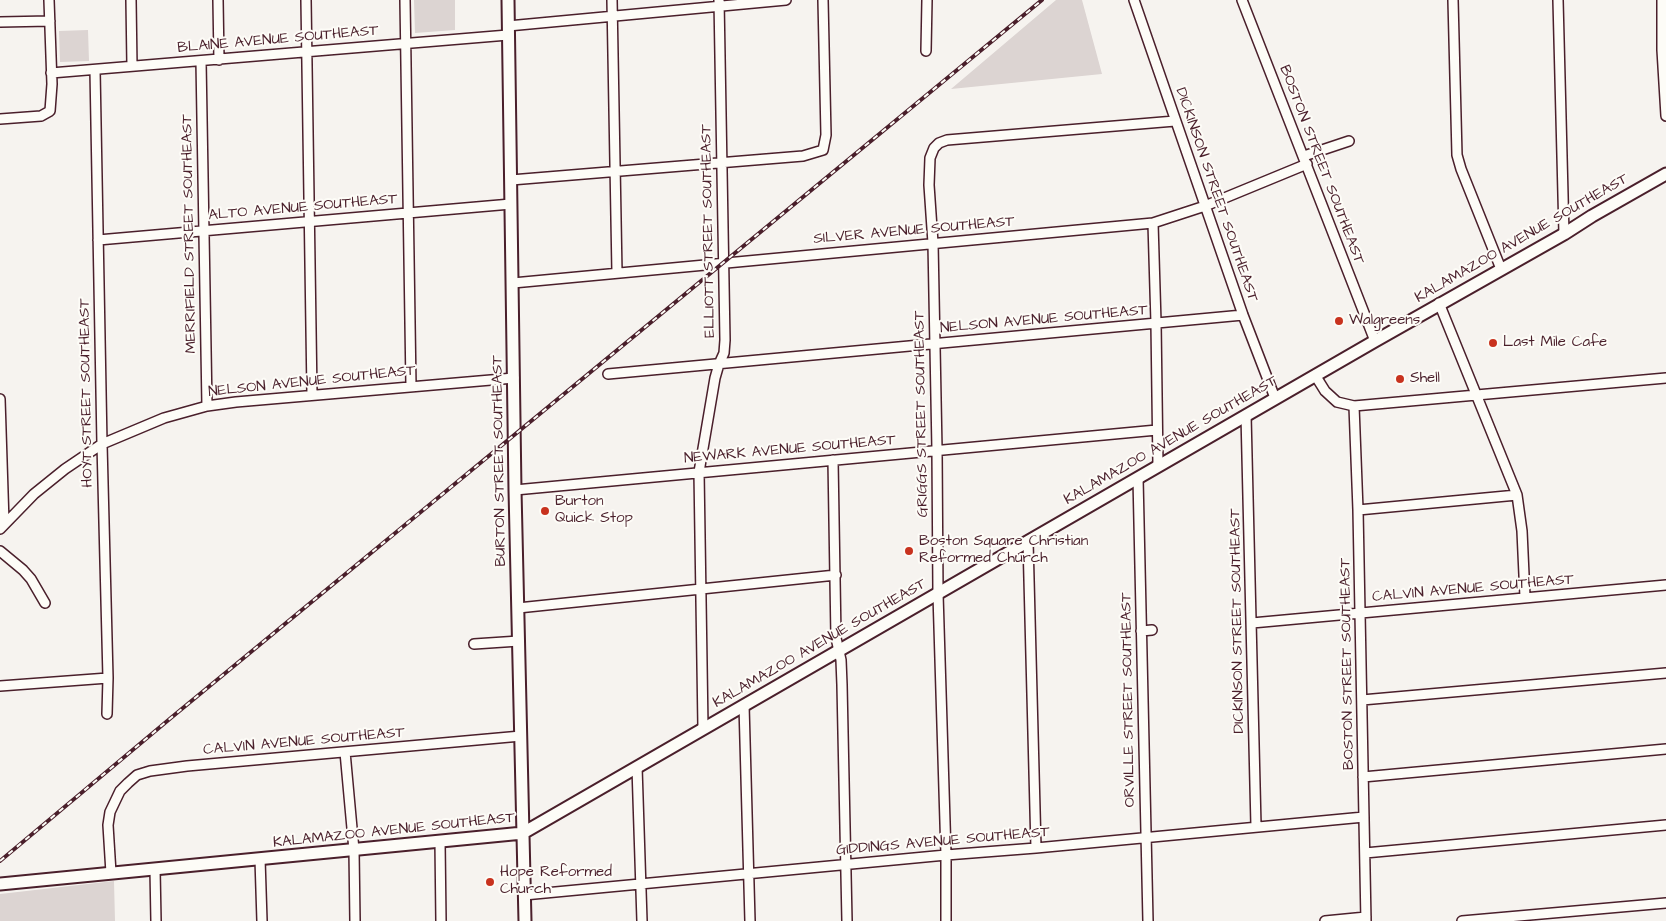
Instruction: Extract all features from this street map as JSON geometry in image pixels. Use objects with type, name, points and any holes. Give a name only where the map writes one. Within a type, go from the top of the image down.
[{"type":"main road","name":"BURTON STREET SOUTHEAST","points":[[508,0],[515,490],[525,921]]},
{"type":"main road","name":"KALAMAZOO AVENUE SOUTHEAST","points":[[0,884],[523,833],[1246,416],[1274,398],[1666,174]]},
{"type":"street","points":[[0,119],[42,116],[50,111],[49,0]]},
{"type":"street","points":[[131,0],[132,66]]},
{"type":"street","points":[[218,0],[219,60]]},
{"type":"street","points":[[306,0],[312,394]]},
{"type":"street","points":[[405,0],[411,386]]},
{"type":"street","points":[[612,0],[617,273]]},
{"type":"street","name":"BLAINE AVENUE SOUTHEAST","points":[[51,73],[406,43],[719,3],[786,0]]},
{"type":"street","points":[[511,180],[615,173],[803,156],[823,150],[826,134],[823,0]]},
{"type":"street","points":[[926,51],[927,0]]},
{"type":"street","name":"DICKINSON STREET SOUTHEAST","points":[[1134,0],[1243,315],[1274,398]]},
{"type":"street","name":"BOSTON STREET SOUTHEAST","points":[[1242,0],[1375,340]]},
{"type":"street","points":[[1453,0],[1457,155],[1501,269]]},
{"type":"street","points":[[1558,0],[1564,234]]},
{"type":"street","points":[[1662,0],[1662,50],[1666,116]]},
{"type":"street","name":"ELLIOTT STREET SOUTHEAST","points":[[703,728],[699,472],[715,378],[724,353],[725,340],[719,3]]},
{"type":"street","points":[[0,22],[50,20]]},
{"type":"street","name":"MERRIFIELD STREET SOUTHEAST","points":[[201,61],[207,406]]},
{"type":"street","name":"HOYT STREET SOUTHEAST","points":[[95,70],[108,678],[107,714]]},
{"type":"street","name":"GRIGGS STREET SOUTHEAST","points":[[946,921],[946,854],[938,594],[933,243],[929,185],[930,158],[934,148],[939,143],[947,140],[1176,121]]},
{"type":"street","name":"SILVER AVENUE SOUTHEAST","points":[[513,283],[1153,223],[1205,206],[1349,141]]},
{"type":"street","name":"ALTO AVENUE SOUTHEAST","points":[[98,240],[511,204]]},
{"type":"street","points":[[1153,223],[1158,466]]},
{"type":"street","points":[[1439,304],[1517,495],[1522,531],[1525,597]]},
{"type":"street","name":"NELSON AVENUE SOUTHEAST","points":[[608,374],[1243,315]]},
{"type":"street","points":[[1315,375],[1325,391],[1338,402],[1354,406],[1666,378]]},
{"type":"street","name":"NELSON AVENUE SOUTHEAST","points":[[2,526],[46,483],[102,444],[164,418],[207,406],[312,394],[514,378]]},
{"type":"street","points":[[0,399],[2,526]]},
{"type":"street","name":"BOSTON STREET SOUTHEAST","points":[[1354,406],[1361,613],[1366,919]]},
{"type":"street","name":"DICKINSON STREET SOUTHEAST","points":[[1246,416],[1256,826]]},
{"type":"street","name":"NEWARK AVENUE SOUTHEAST","points":[[515,490],[1157,430]]},
{"type":"street","points":[[833,460],[836,638],[841,660],[848,921]]},
{"type":"street","name":"ORVILLE STREET SOUTHEAST","points":[[1138,478],[1148,921]]},
{"type":"street","points":[[1358,510],[1517,495]]},
{"type":"street","points":[[1028,541],[1036,848]]},
{"type":"street","points":[[0,551],[23,570],[36,586],[45,603]]},
{"type":"street","points":[[518,608],[836,575]]},
{"type":"street","name":"CALVIN AVENUE SOUTHEAST","points":[[1252,623],[1666,585]]},
{"type":"street","points":[[1141,631],[1152,630]]},
{"type":"street","points":[[474,644],[519,641]]},
{"type":"street","points":[[1362,700],[1666,672]]},
{"type":"street","points":[[0,686],[108,678]]},
{"type":"street","points":[[744,705],[750,921]]},
{"type":"street","name":"CALVIN AVENUE SOUTHEAST","points":[[111,873],[108,825],[110,812],[120,791],[137,775],[150,771],[187,766],[521,736]]},
{"type":"street","points":[[1363,777],[1666,749]]},
{"type":"street","points":[[345,752],[354,850],[355,921]]},
{"type":"street","points":[[637,768],[642,921]]},
{"type":"street","name":"GIDDINGS AVENUE SOUTHEAST","points":[[524,895],[946,854],[1036,848],[1364,817]]},
{"type":"street","points":[[1365,853],[1666,825]]},
{"type":"street","points":[[440,842],[441,921]]},
{"type":"street","points":[[260,859],[262,921]]},
{"type":"street","points":[[155,869],[156,921]]},
{"type":"street","points":[[1462,921],[1666,903]]},
{"type":"street","points":[[1325,921],[1366,919]]},
{"type":"shaded area","points":[[414,0],[455,0],[455,30],[415,33]]},
{"type":"shaded area","points":[[1056,0],[1082,0],[1102,74],[951,89]]},
{"type":"shaded area","points":[[88,30],[89,61],[60,62],[59,31]]},
{"type":"shaded area","points":[[114,881],[115,921],[0,921],[0,894]]},
{"type":"railway","points":[[0,861],[1042,0]]},
{"type":"place","name":"Walgreens","points":[[1339,321]]},
{"type":"place","name":"Last Mile Cafe","points":[[1493,343]]},
{"type":"place","name":"Shell","points":[[1400,379]]},
{"type":"place","name":"Burton Quick Stop","points":[[545,511]]},
{"type":"place","name":"Boston Square Christian Reformed Church","points":[[909,551]]},
{"type":"place","name":"Hope Reformed Church","points":[[490,882]]}]
